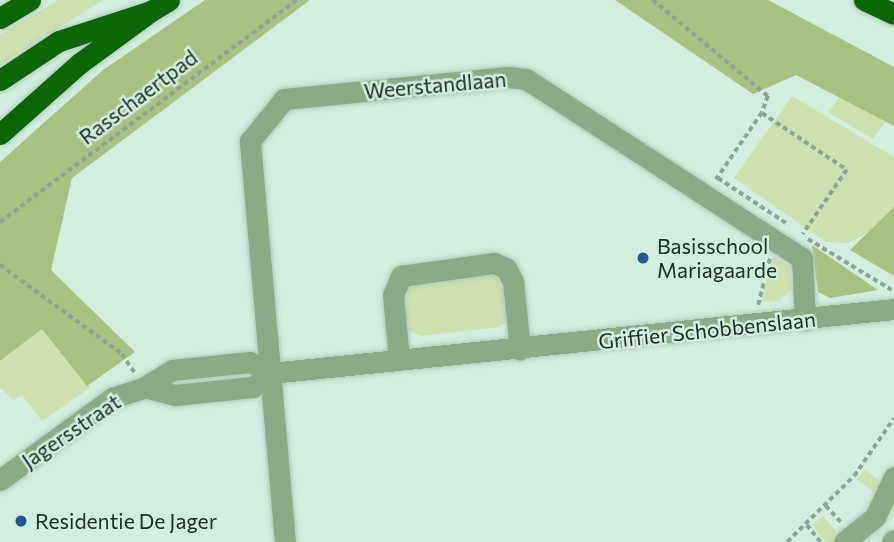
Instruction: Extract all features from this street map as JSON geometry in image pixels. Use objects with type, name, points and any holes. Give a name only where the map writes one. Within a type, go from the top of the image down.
[{"type":"highway","points":[[0,18],[30,0]]},
{"type":"highway","points":[[864,0],[894,14]]},
{"type":"highway","points":[[0,80],[59,41],[160,5]]},
{"type":"highway","points":[[0,134],[80,63],[160,5]]},
{"type":"street","name":"Weerstandlaan","points":[[285,542],[250,141],[284,99],[508,77],[526,79],[712,186],[774,240],[802,258],[805,320]]},
{"type":"street","points":[[399,360],[393,295],[401,276],[494,263],[506,268],[513,281],[520,350]]},
{"type":"street","name":"Griffier Schobbenslaan","points":[[145,387],[172,370],[250,362],[271,373],[520,350],[894,309]]},
{"type":"street","name":"Jagersstraat","points":[[0,480],[112,398],[145,387]]},
{"type":"street","points":[[853,540],[882,506],[894,477]]},
{"type":"path","name":"Rasschaertpad","points":[[0,222],[297,0]]},
{"type":"path","points":[[653,0],[760,85],[768,96],[762,113],[712,186],[803,234],[894,290]]},
{"type":"path","points":[[762,113],[847,170],[803,234]]},
{"type":"path","points":[[808,237],[809,246]]},
{"type":"path","points":[[769,304],[758,306],[774,240]]},
{"type":"path","points":[[0,265],[122,355],[145,387]]},
{"type":"path","points":[[787,542],[854,476],[894,418]]},
{"type":"path","points":[[807,525],[821,542]]},
{"type":"green space","points":[[58,0],[103,0],[0,65],[0,35]]},
{"type":"green space","points":[[205,0],[310,0],[72,178],[51,270],[135,352],[87,386],[42,329],[0,361],[0,162],[103,70]]},
{"type":"green space","points":[[615,0],[768,0],[894,67],[894,126],[796,75],[753,94]]},
{"type":"green space","points":[[845,91],[890,115],[873,139],[828,112]]},
{"type":"green space","points":[[792,96],[894,157],[894,218],[849,243],[826,242],[734,178]]},
{"type":"green space","points":[[894,207],[894,276],[850,250]]},
{"type":"green space","points":[[812,245],[878,290],[830,298],[818,292]]},
{"type":"green space","points":[[773,256],[789,266],[792,289],[779,301],[762,302]]},
{"type":"green space","points":[[491,271],[503,277],[508,320],[499,327],[421,336],[405,329],[403,285]]},
{"type":"green space","points":[[42,329],[91,387],[42,421],[22,395],[14,400],[0,388],[0,361]]},
{"type":"green space","points":[[865,469],[884,485],[880,497],[857,479]]},
{"type":"green space","points":[[823,516],[836,531],[834,542],[825,542],[813,525]]},
{"type":"place","name":"Basisschool Mariagaarde","points":[[643,258]]},
{"type":"place","name":"Residentie De Jager","points":[[21,521]]}]
